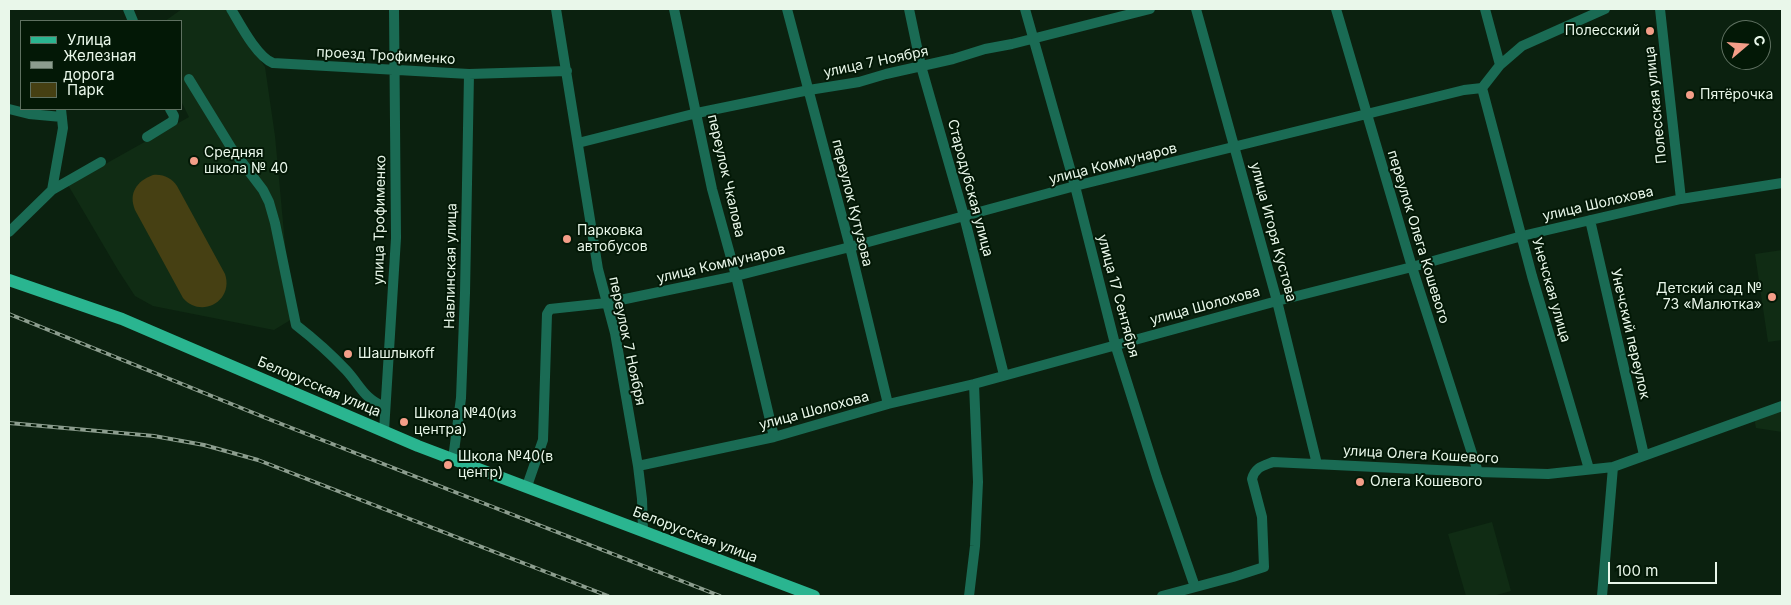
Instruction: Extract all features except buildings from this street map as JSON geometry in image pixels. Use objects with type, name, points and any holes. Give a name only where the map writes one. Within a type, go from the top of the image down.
[{"type":"main road","name":"Белорусская улица","points":[[9,280],[122,319],[453,459],[814,596]]},
{"type":"street","name":"проезд Трофименко","points":[[231,9],[248,38],[270,62],[469,74],[567,71]]},
{"type":"street","name":"улица Трофименко","points":[[384,431],[396,238],[394,9]]},
{"type":"street","points":[[549,9],[556,9]]},
{"type":"street","name":"переулок 7 Ноября","points":[[556,9],[598,270],[615,333],[638,466],[643,531]]},
{"type":"street","name":"переулок Чкалова","points":[[674,9],[712,189],[736,276],[774,437]]},
{"type":"street","name":"переулок Кутузова","points":[[787,9],[850,247],[888,404]]},
{"type":"street","name":"Стародубская улица","points":[[909,9],[921,66],[964,216],[1004,375]]},
{"type":"street","name":"улица 17 Сентября","points":[[1025,9],[1075,186],[1115,344],[1157,477],[1196,587]]},
{"type":"street","name":"улица 7 Ноября","points":[[578,143],[697,114],[809,90],[859,82],[1150,9]]},
{"type":"street","name":"улица Игоря Кустова","points":[[1196,9],[1277,301],[1317,464]]},
{"type":"street","name":"переулок Олега Кошевого","points":[[1336,9],[1412,267],[1478,472]]},
{"type":"street","points":[[1485,9],[1500,65]]},
{"type":"street","points":[[1482,88],[1500,65],[1522,46],[1605,9]]},
{"type":"street","name":"Полесская улица","points":[[1660,9],[1681,199]]},
{"type":"street","name":"Навлинская улица","points":[[453,459],[461,398],[469,74]]},
{"type":"street","points":[[189,79],[232,149],[270,202],[296,325],[318,342],[347,371],[372,402],[384,407]]},
{"type":"street","name":"улица Коммунаров","points":[[526,486],[543,440],[547,311],[552,308],[606,303],[736,276],[1075,186],[1236,148],[1464,90],[1482,88]]},
{"type":"street","name":"Унечская улица","points":[[1482,88],[1522,236],[1589,469]]},
{"type":"street","points":[[9,109],[29,114],[62,113],[63,128],[52,190]]},
{"type":"street","points":[[147,137],[173,121],[174,116],[171,110]]},
{"type":"street","points":[[9,232],[52,190],[101,162]]},
{"type":"street","name":"улица Шолохова","points":[[638,466],[774,437],[888,404],[974,384],[1115,344],[1412,267],[1522,236],[1681,199],[1782,183]]},
{"type":"street","name":"Унечский переулок","points":[[1590,220],[1644,455]]},
{"type":"street","points":[[969,596],[978,482],[974,384]]},
{"type":"street","name":"улица Олега Кошевого","points":[[1162,596],[1233,577],[1264,566],[1262,517],[1252,479],[1258,468],[1273,462],[1548,474],[1613,467],[1782,406]]},
{"type":"street","points":[[1602,596],[1613,467]]},
{"type":"shaded area","name":"Средняя школа № 40","points":[[182,9],[226,9],[265,67],[275,136],[292,319],[274,330],[153,306],[135,296],[68,185],[189,117],[182,103],[182,20],[166,20]]},
{"type":"shaded area","name":"Детский сад № 73 «Малютка»","points":[[1782,250],[1782,340],[1768,342],[1755,254]]},
{"type":"shaded area","points":[[1782,408],[1782,432],[1756,428],[1754,417]]},
{"type":"shaded area","points":[[1492,522],[1511,591],[1493,596],[1466,596],[1448,534]]},
{"type":"green space","points":[[153,175],[167,177],[177,186],[225,274],[227,284],[225,292],[214,304],[207,307],[198,307],[190,304],[183,298],[135,210],[133,193],[135,188],[142,181]]},
{"type":"railway","points":[[9,314],[266,418],[720,596]]},
{"type":"railway","points":[[9,423],[154,436],[204,445],[258,460],[608,596]]},
{"type":"place","name":"Полесский","points":[[1650,31]]},
{"type":"place","name":"Пятёрочка","points":[[1690,95]]},
{"type":"place","name":"Средняя школа № 40","points":[[194,161]]},
{"type":"place","name":"Парковка автобусов","points":[[567,239]]},
{"type":"place","name":"Детский сад № 73 «Малютка»","points":[[1772,297]]},
{"type":"place","name":"Шашлыкоff","points":[[348,354]]},
{"type":"place","name":"Школа №40(из центра)","points":[[404,422]]},
{"type":"place","name":"Школа №40(в центр)","points":[[448,465]]},
{"type":"place","name":"Олега Кошевого","points":[[1360,482]]}]
